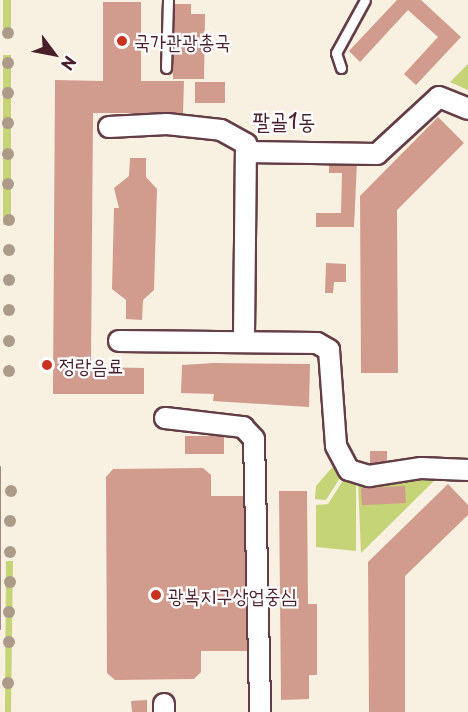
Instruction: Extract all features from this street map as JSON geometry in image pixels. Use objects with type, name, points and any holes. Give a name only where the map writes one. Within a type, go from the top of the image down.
[{"type":"street","points":[[246,153],[377,154],[439,97],[468,109]]},
{"type":"street","points":[[109,127],[167,124],[221,130],[246,144],[244,340]]},
{"type":"street","points":[[119,341],[244,340],[317,343],[329,350],[336,446],[349,470],[369,476],[421,468],[468,470]]},
{"type":"street","points":[[165,418],[243,427],[254,439],[260,712]]},
{"type":"lane","points":[[166,68],[168,0]]},
{"type":"lane","points":[[341,68],[336,53],[364,0]]},
{"type":"green space","points":[[3,0],[11,0],[11,35],[3,35]]},
{"type":"green space","points":[[3,55],[11,55],[11,225],[3,225]]},
{"type":"green space","points":[[468,64],[468,90],[450,82]]},
{"type":"green space","points":[[336,463],[343,473],[326,500],[315,499],[316,486]]},
{"type":"green space","points":[[346,476],[356,482],[356,551],[316,547],[316,505],[328,504]]},
{"type":"green space","points":[[439,476],[361,553],[358,481]]},
{"type":"green space","points":[[6,561],[13,561],[11,712],[5,712]]},
{"type":"building","points":[[397,0],[421,0],[461,37],[416,85],[404,74],[438,37],[408,10],[360,62],[349,51]]},
{"type":"building","points":[[103,2],[141,2],[141,81],[184,81],[183,113],[93,113],[91,367],[144,368],[144,394],[53,394],[55,80],[103,81]]},
{"type":"building","points":[[173,4],[191,4],[191,14],[205,14],[204,79],[173,79]]},
{"type":"building","points":[[195,82],[225,82],[225,103],[195,103]]},
{"type":"building","points":[[438,117],[464,143],[397,210],[398,373],[361,373],[360,196]]},
{"type":"building","points":[[130,158],[146,158],[146,177],[157,189],[154,290],[143,300],[142,320],[126,319],[126,300],[112,289],[114,208],[119,208],[114,188],[129,176]]},
{"type":"building","points":[[329,162],[357,162],[354,227],[316,227],[316,213],[341,213],[342,173],[329,173]]},
{"type":"building","points":[[326,263],[346,264],[346,282],[334,282],[333,293],[325,293]]},
{"type":"building","name":"정랑음료","points":[[42,360],[52,360],[52,370],[42,370]]},
{"type":"building","points":[[310,364],[309,407],[213,401],[214,394],[181,393],[182,365]]},
{"type":"building","points":[[185,436],[224,436],[224,454],[185,454]]},
{"type":"building","points":[[370,451],[387,451],[387,465],[370,465]]},
{"type":"building","points":[[203,468],[211,475],[211,496],[250,496],[251,651],[201,651],[201,672],[194,679],[115,680],[107,673],[106,477],[113,469]]},
{"type":"building","points":[[448,484],[468,505],[468,515],[405,576],[405,712],[369,712],[368,562]]},
{"type":"building","points":[[405,486],[406,503],[362,505],[361,488]]},
{"type":"building","points":[[279,491],[307,491],[308,604],[317,604],[317,675],[309,675],[309,699],[281,700]]},
{"type":"building","points":[[147,700],[147,712],[132,712],[131,701]]},
{"type":"tram line","points":[[0,467],[0,629]]},
{"type":"place","name":"국가관광총국","points":[[122,41]]},
{"type":"place","name":"정랑음료","points":[[47,365]]},
{"type":"place","name":"광복지구상업중심","points":[[156,595]]},
{"type":"district","name":"팔골1동","points":[[284,120]]}]
